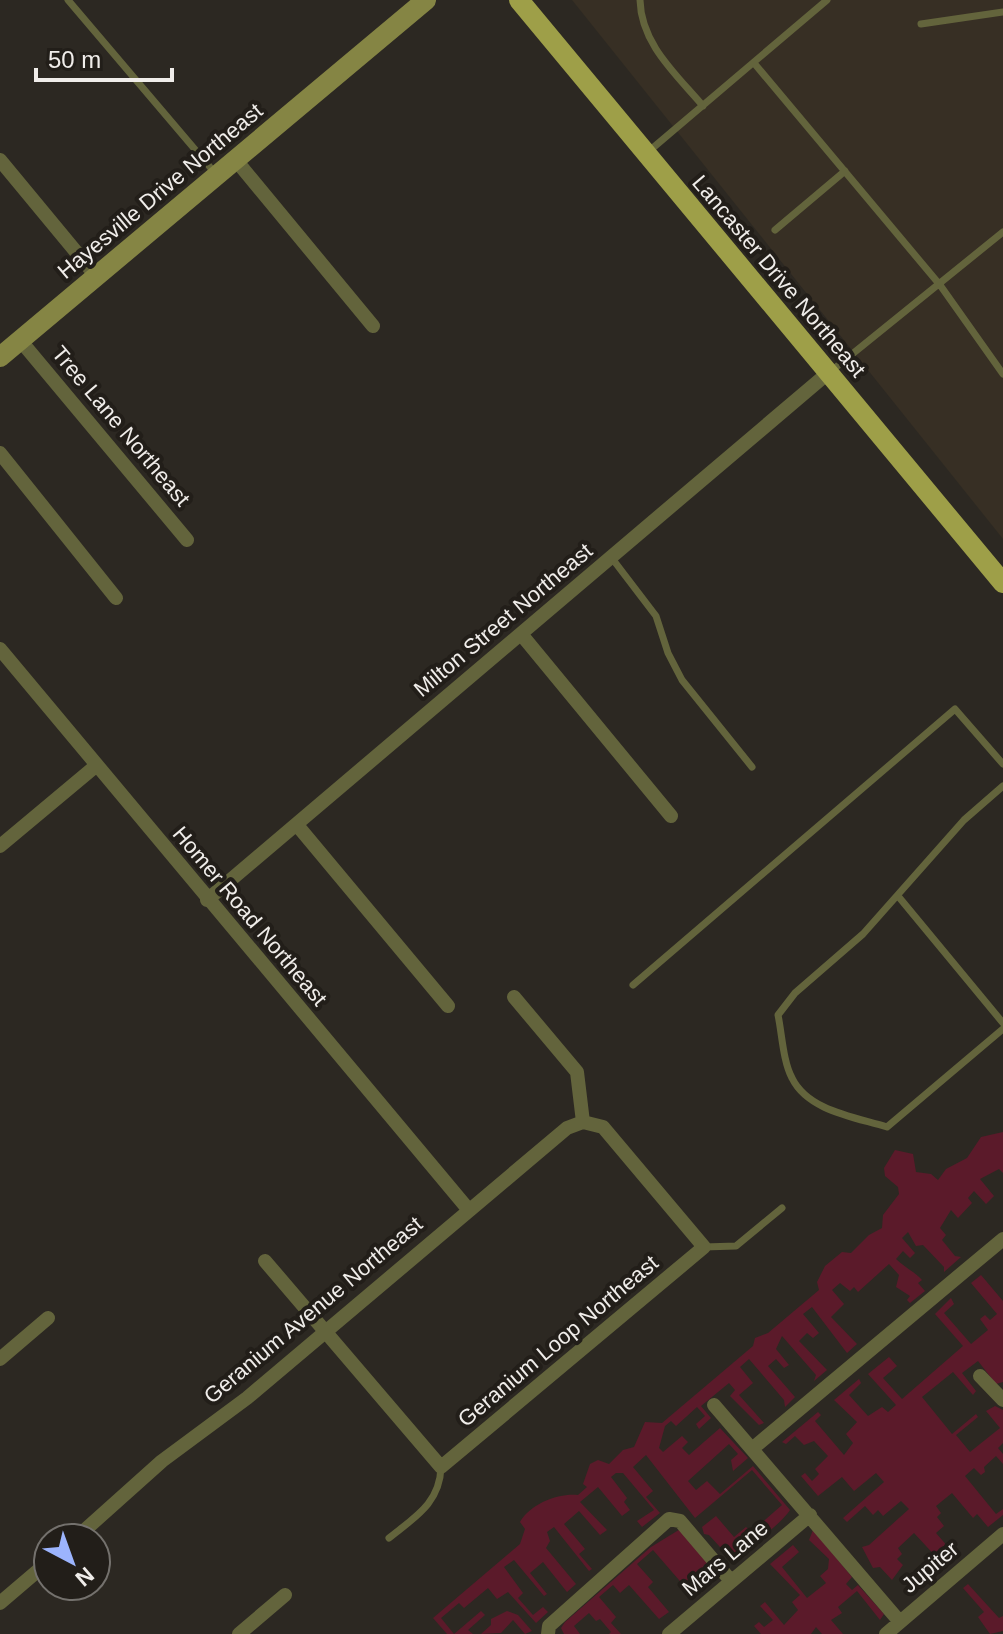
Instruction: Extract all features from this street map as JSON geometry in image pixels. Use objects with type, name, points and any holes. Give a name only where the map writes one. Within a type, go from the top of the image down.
[{"type":"main road","name":"Lancaster Drive Northeast","points":[[519,0],[1001,577]]},
{"type":"street","name":"Hayesville Drive Northeast","points":[[0,357],[426,0]]},
{"type":"street","points":[[235,159],[373,326]]},
{"type":"street","points":[[0,160],[96,276]]},
{"type":"street","name":"Tree Lane Northeast","points":[[20,340],[187,540]]},
{"type":"street","name":"Milton Street Northeast","points":[[207,900],[828,373]]},
{"type":"street","points":[[0,453],[116,598]]},
{"type":"street","points":[[521,634],[671,816]]},
{"type":"street","name":"Homer Road Northeast","points":[[0,649],[468,1209]]},
{"type":"street","points":[[0,846],[97,765]]},
{"type":"street","points":[[297,825],[448,1006]]},
{"type":"street","points":[[514,997],[577,1072],[583,1122],[603,1127],[704,1247]]},
{"type":"street","name":"Geranium Avenue Northeast","points":[[94,1522],[162,1461],[247,1398],[567,1128],[583,1122]]},
{"type":"street","points":[[752,1449],[1003,1239]]},
{"type":"street","name":"Geranium Loop Northeast","points":[[441,1467],[704,1247]]},
{"type":"street","points":[[265,1261],[441,1467]]},
{"type":"street","points":[[0,1359],[48,1318]]},
{"type":"street","points":[[980,1376],[1003,1400]]},
{"type":"street","points":[[714,1405],[900,1622]]},
{"type":"street","name":"Mars Lane","points":[[669,1634],[810,1515]]},
{"type":"street","points":[[548,1634],[549,1626],[669,1519],[680,1521],[731,1581]]},
{"type":"street","name":"Jupiter","points":[[886,1634],[1003,1534]]},
{"type":"street","points":[[0,1603],[32,1576]]},
{"type":"street","points":[[239,1634],[285,1595]]},
{"type":"lane","points":[[68,0],[216,175]]},
{"type":"lane","points":[[640,0],[641,19],[647,37],[703,106]]},
{"type":"lane","points":[[646,154],[827,0]]},
{"type":"lane","points":[[921,24],[1003,12]]},
{"type":"lane","points":[[754,63],[940,285],[1003,374]]},
{"type":"lane","points":[[775,230],[845,171]]},
{"type":"lane","points":[[828,373],[1003,232]]},
{"type":"lane","points":[[611,557],[656,616],[668,653],[682,680],[752,767]]},
{"type":"lane","points":[[633,985],[955,709],[1003,764]]},
{"type":"lane","points":[[1003,786],[964,820],[863,934],[795,993],[778,1015],[792,1078],[821,1106],[887,1127],[1003,1029]]},
{"type":"lane","points":[[898,896],[1003,1023]]},
{"type":"lane","points":[[704,1247],[736,1246],[782,1208]]},
{"type":"lane","points":[[389,1538],[433,1501],[441,1485],[441,1467]]},
{"type":"shaded area","points":[[572,0],[1003,0],[1003,539]]},
{"type":"shaded area","points":[[1003,1132],[1003,1173],[999,1169],[980,1179],[994,1196],[986,1204],[974,1191],[968,1198],[972,1203],[958,1218],[951,1210],[940,1228],[946,1235],[942,1240],[955,1256],[961,1257],[944,1272],[944,1267],[923,1245],[916,1246],[908,1232],[902,1238],[915,1253],[910,1258],[903,1251],[896,1259],[922,1280],[918,1283],[925,1291],[910,1303],[907,1300],[910,1296],[896,1287],[899,1275],[889,1264],[858,1292],[854,1287],[850,1291],[840,1283],[832,1290],[844,1304],[831,1317],[857,1344],[847,1353],[812,1307],[803,1314],[819,1333],[813,1338],[807,1333],[799,1341],[827,1370],[814,1381],[816,1375],[782,1336],[776,1349],[789,1365],[784,1368],[776,1359],[768,1366],[795,1397],[785,1407],[784,1400],[749,1359],[740,1367],[753,1383],[739,1395],[764,1423],[759,1425],[730,1396],[735,1390],[729,1383],[701,1406],[711,1418],[699,1429],[696,1424],[705,1416],[697,1407],[676,1426],[671,1421],[665,1426],[659,1448],[663,1452],[682,1436],[688,1442],[682,1448],[689,1455],[720,1428],[748,1458],[733,1471],[731,1460],[738,1454],[729,1444],[688,1481],[696,1490],[707,1481],[720,1494],[753,1466],[790,1510],[780,1522],[730,1558],[709,1535],[704,1534],[702,1527],[716,1516],[734,1537],[746,1527],[751,1532],[782,1505],[752,1470],[695,1518],[646,1455],[633,1467],[653,1491],[646,1497],[660,1513],[642,1527],[637,1521],[654,1510],[623,1473],[616,1473],[611,1477],[627,1498],[624,1502],[630,1510],[622,1516],[598,1487],[580,1502],[607,1530],[600,1535],[579,1511],[564,1524],[585,1549],[579,1554],[592,1569],[589,1571],[554,1527],[547,1532],[550,1541],[546,1548],[576,1584],[567,1592],[543,1562],[530,1573],[547,1594],[544,1596],[514,1560],[504,1567],[523,1593],[518,1598],[533,1615],[543,1607],[548,1612],[536,1623],[508,1592],[497,1599],[488,1588],[464,1608],[459,1603],[441,1618],[454,1634],[447,1634],[433,1618],[520,1544],[525,1529],[520,1522],[531,1509],[562,1496],[578,1495],[587,1487],[583,1484],[590,1464],[598,1460],[609,1464],[623,1450],[634,1447],[645,1422],[662,1423],[753,1346],[755,1338],[768,1333],[819,1290],[817,1282],[825,1266],[842,1252],[851,1253],[869,1235],[882,1228],[883,1215],[899,1194],[898,1187],[885,1176],[884,1168],[895,1150],[913,1154],[916,1172],[931,1174],[938,1180],[946,1169],[967,1158],[981,1137]]},
{"type":"shaded area","points":[[981,1275],[1003,1301],[1003,1382],[996,1384],[978,1361],[962,1373],[976,1391],[973,1395],[953,1372],[922,1397],[952,1434],[976,1414],[978,1417],[956,1435],[970,1452],[1000,1428],[986,1411],[995,1406],[1003,1410],[1003,1443],[998,1448],[1003,1454],[1003,1464],[996,1456],[984,1467],[985,1472],[981,1475],[974,1468],[965,1476],[996,1514],[1003,1509],[1003,1515],[988,1527],[977,1514],[973,1518],[952,1493],[936,1506],[941,1513],[937,1517],[944,1526],[936,1533],[955,1555],[925,1582],[922,1577],[939,1560],[914,1533],[898,1548],[902,1554],[897,1559],[903,1565],[892,1580],[880,1567],[873,1568],[862,1547],[869,1545],[909,1509],[901,1501],[883,1516],[878,1510],[873,1515],[865,1506],[847,1522],[843,1518],[884,1482],[876,1473],[854,1491],[842,1477],[818,1496],[801,1476],[805,1473],[812,1481],[819,1474],[815,1469],[828,1456],[814,1441],[804,1445],[795,1436],[786,1444],[782,1442],[818,1412],[821,1415],[815,1421],[844,1455],[853,1443],[846,1434],[857,1422],[834,1400],[859,1379],[861,1383],[849,1395],[868,1416],[882,1407],[888,1412],[896,1405],[868,1374],[889,1357],[897,1366],[883,1378],[902,1399],[963,1346],[935,1314],[951,1298],[954,1304],[944,1313],[971,1344],[988,1330],[980,1319],[985,1315],[990,1320],[997,1314],[971,1283]]},
{"type":"shaded area","points":[[682,1528],[718,1572],[692,1595],[653,1550],[637,1564],[653,1582],[648,1587],[669,1612],[659,1619],[629,1585],[620,1593],[613,1585],[599,1597],[616,1617],[611,1623],[621,1634],[609,1634],[611,1632],[600,1619],[596,1621],[589,1613],[574,1626],[580,1634],[564,1634],[561,1628],[565,1622],[651,1547]]},
{"type":"shaded area","points":[[813,1530],[852,1577],[846,1584],[852,1590],[858,1585],[884,1614],[880,1620],[857,1591],[838,1607],[842,1613],[831,1620],[843,1634],[822,1634],[816,1627],[811,1634],[761,1634],[754,1626],[759,1622],[764,1627],[773,1620],[760,1606],[765,1602],[784,1625],[798,1610],[792,1602],[800,1595],[770,1564],[793,1545],[799,1552],[782,1567],[807,1598],[826,1583],[820,1576],[828,1569],[829,1559],[809,1540]]},
{"type":"shaded area","points":[[968,1584],[999,1618],[1003,1616],[1003,1631],[990,1634],[978,1617],[984,1612],[963,1588]]},
{"type":"shaded area","points":[[481,1611],[485,1615],[468,1630],[473,1634],[454,1634]]},
{"type":"shaded area","points":[[507,1611],[518,1615],[532,1631],[525,1634],[513,1620],[501,1633],[481,1634],[491,1625],[491,1619]]}]
